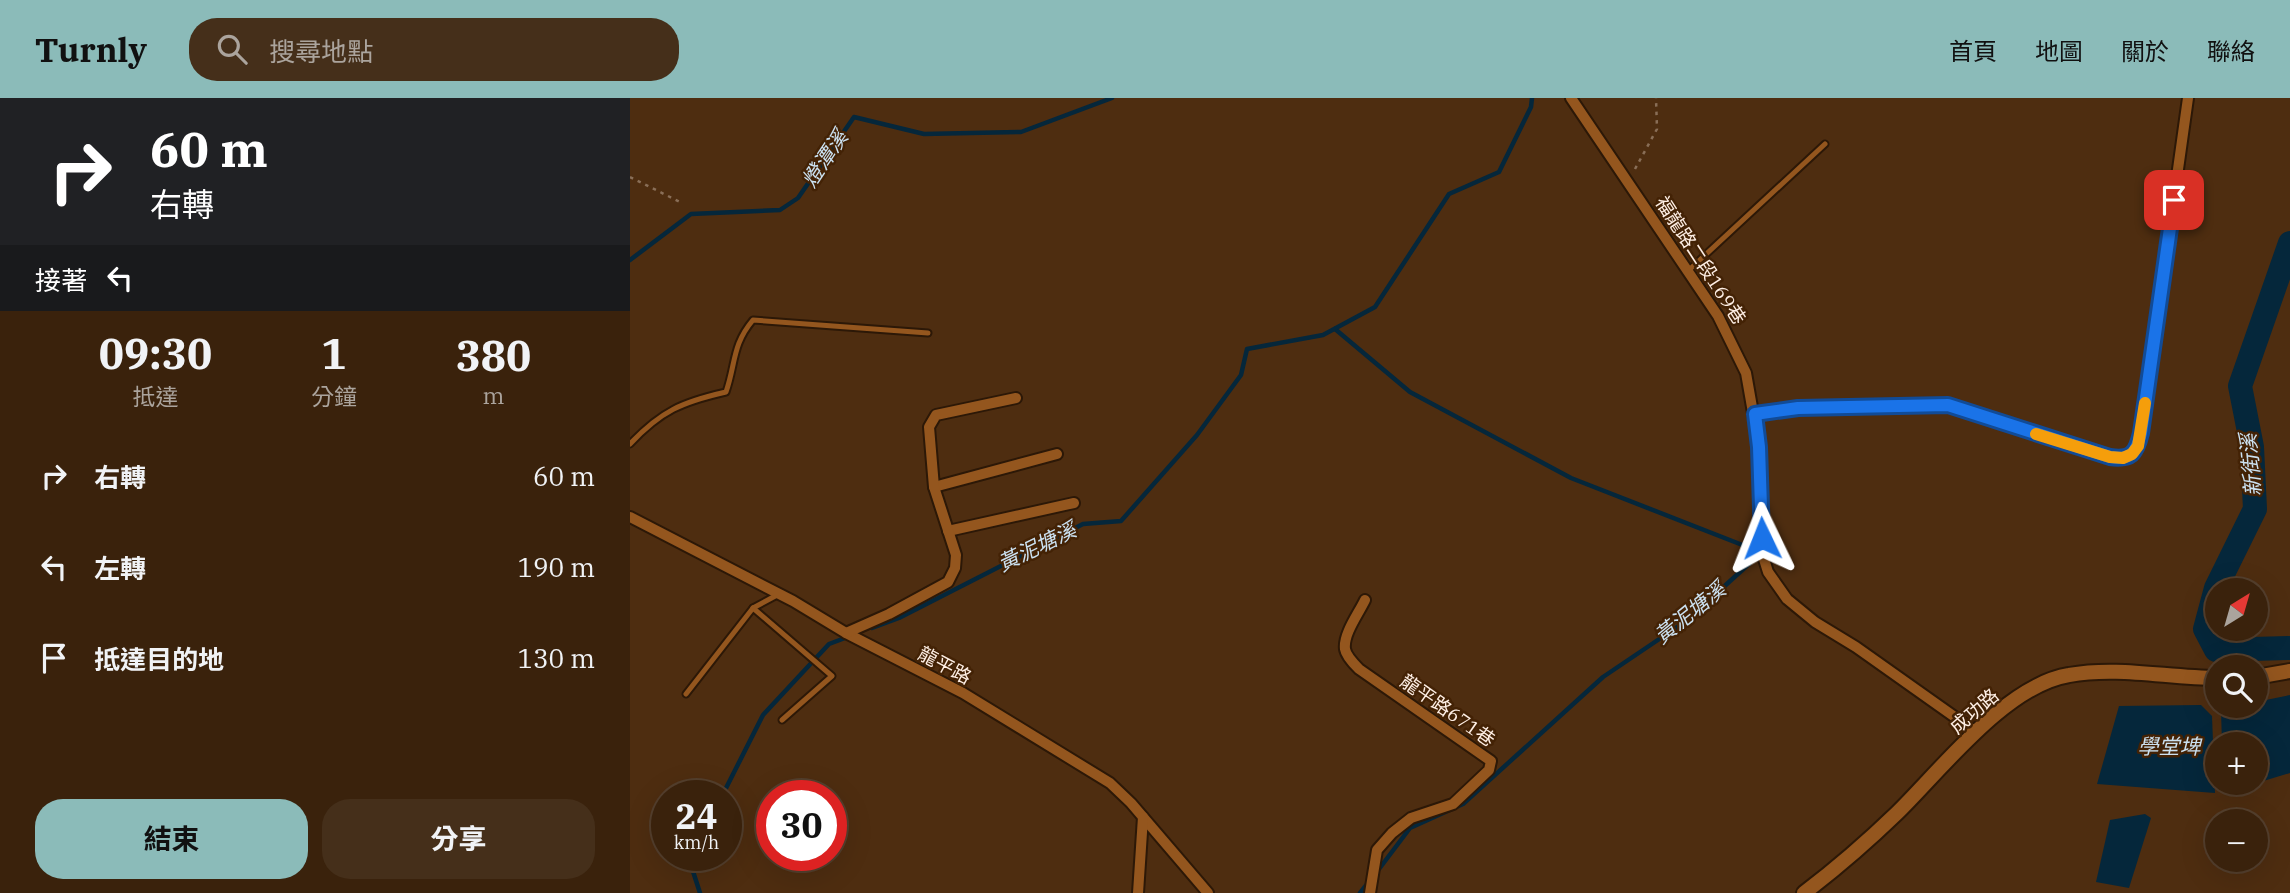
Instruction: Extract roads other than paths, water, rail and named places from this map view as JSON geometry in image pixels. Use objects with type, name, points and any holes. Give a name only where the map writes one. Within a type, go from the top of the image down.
[{"type":"street","name":"福龍路二段169巷","points":[[1571,98],[1718,316],[1746,373],[1759,447],[1763,556],[1768,572],[1787,599],[1815,622],[1976,732]]},
{"type":"street","points":[[1755,414],[1798,408],[1948,405],[2110,457],[2123,458],[2132,454],[2138,446],[2141,433],[2188,98]]},
{"type":"street","points":[[846,633],[889,614],[948,582],[956,568],[956,555],[934,487],[929,427],[936,415],[1016,398]]},
{"type":"street","points":[[934,487],[1058,454]]},
{"type":"street","points":[[948,531],[1074,503]]},
{"type":"street","name":"龍平路","points":[[630,517],[963,694],[1110,783],[1208,893]]},
{"type":"street","name":"龍平路671巷","points":[[1365,600],[1347,638],[1345,650],[1350,659],[1359,669],[1491,761],[1489,770],[1453,804],[1411,818],[1392,832],[1377,850],[1370,893]]},
{"type":"street","name":"成功路","points":[[1804,893],[1840,866],[1976,732],[2021,695],[2044,682],[2066,675],[2122,671],[2205,677]]},
{"type":"street","points":[[2268,675],[2290,671]]},
{"type":"street","points":[[1138,893],[1143,817]]},
{"type":"lane","points":[[1688,271],[1825,144]]},
{"type":"lane","points":[[630,444],[661,414],[701,398],[726,392],[732,377],[736,346],[753,320],[928,333]]},
{"type":"lane","points":[[685,694],[753,608],[779,594]]},
{"type":"lane","points":[[753,608],[832,676],[782,720]]},
{"type":"water","points":[[2290,695],[2290,773],[2268,780],[2268,732],[2222,732],[2221,718],[2268,718],[2268,700]]},
{"type":"water","name":"學堂埤","points":[[2201,705],[2205,709],[2205,718],[2212,718],[2213,732],[2205,732],[2205,792],[2097,784],[2119,706]]},
{"type":"water","points":[[2145,814],[2151,818],[2129,888],[2096,882],[2110,820]]},
{"type":"waterway","name":"燈潭溪","points":[[630,260],[691,214],[780,210],[798,198],[854,117],[924,134],[1021,132],[1112,98]]},
{"type":"waterway","name":"黃泥塘溪","points":[[872,628],[899,618],[1083,524],[1121,521],[1197,435],[1241,375],[1247,349],[1323,335],[1375,307],[1449,194],[1499,172],[1531,107],[1532,98]]},
{"type":"waterway","name":"新街溪","points":[[2290,243],[2240,386],[2252,447],[2255,509],[2216,588],[2205,629],[2216,650],[2290,648]]},
{"type":"waterway","name":"黃泥塘溪","points":[[1335,329],[1410,392],[1571,478],[1745,546],[1750,563],[1686,621],[1603,677],[1463,804],[1410,828],[1376,873]]},
{"type":"waterway","name":"黃泥塘溪","points":[[730,780],[763,715],[829,644],[845,638]]},
{"type":"waterway","name":"黃泥塘溪","points":[[693,871],[700,893]]},
{"type":"waterway","name":"黃泥塘溪","points":[[1360,893],[1368,883]]}]
